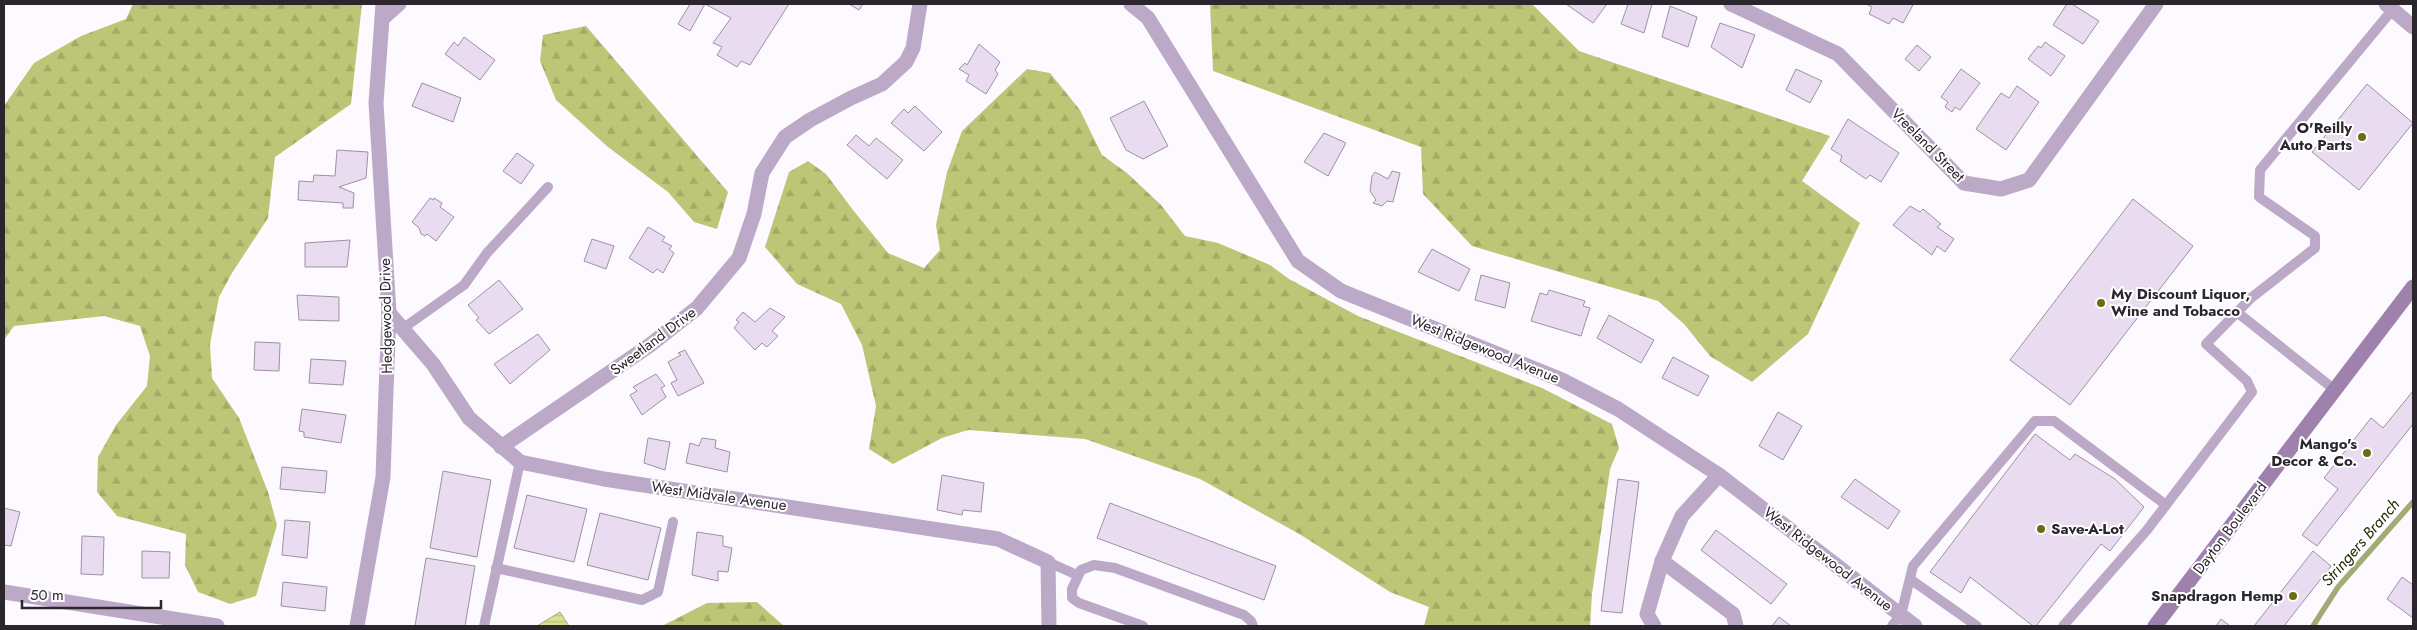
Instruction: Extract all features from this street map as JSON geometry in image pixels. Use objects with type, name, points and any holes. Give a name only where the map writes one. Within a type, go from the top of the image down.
[{"type":"main road","name":"Dayton Boulevard","points":[[2155,626],[2413,287]]},
{"type":"street","points":[[382,11],[399,4]]},
{"type":"street","name":"Sweetland Drive","points":[[501,447],[650,345],[698,308],[739,258],[754,214],[762,173],[785,137],[818,115],[882,84],[906,62],[913,48],[920,4]]},
{"type":"street","name":"West Ridgewood Avenue","points":[[1132,4],[1148,18],[1298,262],[1341,291],[1562,380],[1618,409],[1719,475],[1897,621],[1915,626]]},
{"type":"street","name":"Vreeland Street","points":[[1731,4],[1838,54],[1964,183],[2001,189],[2029,180],[2156,4]]},
{"type":"street","points":[[2390,7],[2413,27]]},
{"type":"street","name":"Hedgewood Drive","points":[[357,626],[383,477],[389,313],[376,103],[382,11]]},
{"type":"street","name":"West Midvale Avenue","points":[[389,313],[433,364],[469,418],[520,462],[604,480],[989,537],[998,539],[1048,562]]},
{"type":"street","points":[[1654,626],[1647,614],[1662,561],[1682,516],[1719,475]]},
{"type":"street","points":[[1662,561],[1733,614],[1736,626]]},
{"type":"street","points":[[1048,562],[1049,626]]},
{"type":"street","points":[[4,592],[217,626]]},
{"type":"lane","points":[[2063,626],[2166,505],[2252,392],[2247,381],[2206,344],[2251,298],[2315,248],[2315,236],[2259,197],[2260,170],[2390,7]]},
{"type":"lane","points":[[402,329],[464,285],[488,254],[548,187]]},
{"type":"lane","points":[[2238,313],[2335,390]]},
{"type":"lane","points":[[1897,621],[1913,566],[2035,421],[2054,421],[2166,505]]},
{"type":"lane","points":[[484,626],[520,462]]},
{"type":"lane","points":[[496,568],[642,600],[658,592],[673,522]]},
{"type":"lane","points":[[1048,562],[1077,575]]},
{"type":"lane","points":[[1143,626],[1078,603],[1072,598],[1072,589],[1081,570],[1094,565],[1115,568],[1244,615],[1251,621],[1253,626]]},
{"type":"lane","points":[[1910,579],[1977,626]]},
{"type":"green space","points":[[133,4],[362,4],[351,104],[275,157],[268,218],[232,273],[219,297],[210,344],[212,378],[239,418],[268,492],[277,525],[256,596],[230,604],[198,592],[185,565],[186,534],[117,516],[97,492],[98,457],[116,425],[147,386],[150,356],[140,326],[104,316],[14,326],[4,340],[4,106],[34,63],[81,36],[126,19]]},
{"type":"green space","points":[[1210,4],[1532,4],[1579,51],[1830,136],[1802,181],[1860,223],[1808,334],[1752,382],[1710,356],[1684,324],[1658,301],[1472,246],[1423,194],[1421,147],[1213,71]]},
{"type":"green space","points":[[586,26],[728,192],[717,229],[694,222],[668,192],[608,147],[556,100],[540,61],[543,35]]},
{"type":"green space","points":[[1027,69],[1050,73],[1080,110],[1102,155],[1127,173],[1161,205],[1185,236],[1218,243],[1270,265],[1289,279],[1358,316],[1542,388],[1612,424],[1619,448],[1610,469],[1592,594],[1590,626],[1424,626],[1429,607],[1390,592],[1301,535],[1200,479],[1085,439],[968,430],[942,438],[893,464],[869,449],[876,406],[862,345],[841,304],[797,284],[765,247],[789,172],[808,161],[826,174],[888,253],[924,268],[940,250],[936,225],[947,172],[962,131]]},
{"type":"green space","points":[[757,602],[784,626],[662,626],[707,603]]},
{"type":"shaded area","points":[[560,612],[569,626],[537,626]]},
{"type":"building","points":[[690,4],[705,4],[690,31],[678,24]]},
{"type":"building","points":[[705,4],[789,4],[750,65],[741,61],[737,67],[717,55],[722,47],[713,43],[731,18]]},
{"type":"building","points":[[849,4],[863,4],[859,10]]},
{"type":"building","points":[[1566,4],[1607,4],[1593,23]]},
{"type":"building","points":[[1628,4],[1652,4],[1644,33],[1621,24]]},
{"type":"building","points":[[1866,4],[1913,5],[1903,23],[1893,18],[1889,24],[1869,14],[1872,7]]},
{"type":"building","points":[[2067,4],[2072,4],[2099,21],[2083,44],[2053,25]]},
{"type":"building","points":[[1670,6],[1697,17],[1688,47],[1662,37]]},
{"type":"building","points":[[1720,23],[1755,35],[1742,68],[1711,47]]},
{"type":"building","points":[[464,37],[495,60],[480,80],[445,54],[454,42],[458,46]]},
{"type":"building","points":[[2045,42],[2065,56],[2051,76],[2028,59],[2038,46],[2041,48]]},
{"type":"building","points":[[979,44],[1000,62],[995,70],[998,74],[986,94],[966,81],[969,75],[959,69],[965,63],[967,65]]},
{"type":"building","points":[[1917,45],[1931,57],[1919,71],[1905,59]]},
{"type":"building","points":[[1796,69],[1822,81],[1810,103],[1786,90]]},
{"type":"building","points":[[1961,69],[1980,83],[1960,110],[1955,107],[1952,112],[1945,107],[1948,102],[1941,97]]},
{"type":"building","points":[[422,83],[461,98],[453,122],[412,106]]},
{"type":"building","name":"O'Reilly Auto Parts","points":[[2367,84],[2413,123],[2359,190],[2312,152]]},
{"type":"building","points":[[2017,86],[2039,102],[2006,150],[1976,129],[2001,93],[2009,98]]},
{"type":"building","points":[[1144,101],[1168,146],[1143,159],[1126,150],[1110,118]]},
{"type":"building","points":[[915,106],[942,132],[924,151],[891,123],[904,109],[908,113]]},
{"type":"building","points":[[1848,119],[1899,153],[1881,182],[1870,175],[1866,179],[1840,161],[1842,156],[1831,149]]},
{"type":"building","points":[[1324,133],[1346,143],[1328,176],[1304,162]]},
{"type":"building","points":[[856,135],[869,146],[876,138],[903,160],[887,179],[847,145]]},
{"type":"building","points":[[337,150],[368,152],[366,178],[339,187],[354,193],[353,208],[343,208],[343,203],[298,200],[299,181],[313,182],[314,175],[335,176]]},
{"type":"building","points":[[517,153],[534,165],[521,184],[503,171]]},
{"type":"building","points":[[1392,171],[1400,173],[1393,202],[1387,201],[1382,206],[1373,203],[1376,200],[1370,191],[1372,176],[1375,172],[1388,179]]},
{"type":"building","points":[[430,198],[433,200],[434,198],[442,203],[440,207],[454,217],[436,241],[427,234],[425,236],[421,234],[419,228],[412,222]]},
{"type":"building","name":"My Discount Liquor, Wine and Tobacco","points":[[2133,199],[2193,246],[2070,405],[2010,360]]},
{"type":"building","points":[[1910,206],[1920,212],[1923,209],[1941,224],[1937,227],[1954,239],[1945,252],[1937,246],[1932,255],[1893,225]]},
{"type":"building","points":[[648,227],[665,237],[662,241],[672,246],[669,249],[674,253],[663,273],[657,269],[653,273],[629,258]]},
{"type":"building","points":[[592,239],[614,246],[606,269],[584,261]]},
{"type":"building","points":[[350,240],[347,267],[305,267],[305,243]]},
{"type":"building","points":[[1432,249],[1470,269],[1459,291],[1418,272]]},
{"type":"building","points":[[1481,275],[1510,283],[1505,308],[1475,300]]},
{"type":"building","points":[[499,280],[523,309],[489,334],[476,320],[479,318],[468,305]]},
{"type":"building","points":[[1549,290],[1585,301],[1583,306],[1590,308],[1581,336],[1531,321],[1540,293],[1547,295]]},
{"type":"building","points":[[297,295],[339,297],[339,321],[299,320]]},
{"type":"building","points":[[770,308],[785,317],[772,331],[778,336],[767,347],[762,343],[755,350],[734,328],[739,322],[736,320],[743,312],[755,322]]},
{"type":"building","points":[[1609,315],[1654,340],[1641,363],[1597,338]]},
{"type":"building","points":[[538,334],[550,350],[510,384],[494,364]]},
{"type":"building","points":[[255,342],[280,343],[279,371],[254,370]]},
{"type":"building","points":[[685,350],[704,383],[678,396],[671,383],[677,380],[668,362],[681,355],[678,353]]},
{"type":"building","points":[[1673,357],[1709,376],[1698,396],[1662,378]]},
{"type":"building","points":[[311,359],[346,361],[343,385],[309,383]]},
{"type":"building","points":[[656,374],[665,386],[661,388],[666,397],[642,415],[630,395],[637,391],[633,387]]},
{"type":"building","name":"Mango's Decor & Co.","points":[[2413,391],[2413,424],[2317,546],[2302,535],[2338,489],[2324,478],[2371,418],[2383,428]]},
{"type":"building","points":[[302,409],[346,415],[341,443],[304,437],[304,432],[299,431]]},
{"type":"building","points":[[1778,412],[1802,426],[1783,460],[1759,446]]},
{"type":"building","points":[[2035,434],[2070,460],[2075,454],[2115,479],[2144,507],[2110,551],[2101,544],[2036,626],[2033,626],[1970,577],[1961,593],[1930,572]]},
{"type":"building","points":[[648,438],[670,442],[665,470],[644,463]]},
{"type":"building","points":[[702,438],[716,440],[715,448],[730,452],[727,472],[686,463],[690,443],[699,446]]},
{"type":"building","points":[[282,467],[327,471],[325,493],[280,489]]},
{"type":"building","points":[[443,471],[491,480],[477,557],[430,548]]},
{"type":"building","points":[[942,475],[984,483],[981,512],[963,510],[962,515],[937,510]]},
{"type":"building","points":[[1618,479],[1639,482],[1622,613],[1601,611]]},
{"type":"building","points":[[1855,479],[1900,511],[1888,529],[1841,497]]},
{"type":"building","points":[[527,495],[587,509],[574,562],[514,548]]},
{"type":"building","points":[[1110,503],[1276,566],[1264,600],[1097,538]]},
{"type":"building","points":[[4,508],[20,512],[11,546],[4,545]]},
{"type":"building","points":[[600,513],[661,528],[648,580],[587,565]]},
{"type":"building","points":[[285,520],[310,522],[307,558],[282,555]]},
{"type":"building","points":[[1716,530],[1787,584],[1771,604],[1701,550]]},
{"type":"building","points":[[697,532],[723,536],[723,546],[732,548],[728,572],[718,571],[718,581],[692,575]]},
{"type":"building","points":[[82,536],[104,537],[103,575],[81,574]]},
{"type":"building","points":[[142,551],[170,552],[169,578],[142,578]]},
{"type":"building","name":"Snapdragon Hemp","points":[[2313,551],[2331,566],[2284,626],[2254,626]]},
{"type":"building","points":[[426,558],[475,566],[465,626],[415,626]]},
{"type":"building","points":[[2402,577],[2413,585],[2413,618],[2387,599]]},
{"type":"building","points":[[283,582],[327,587],[325,611],[281,606]]},
{"type":"building","points":[[1779,617],[1791,626],[1772,626]]},
{"type":"building","points":[[2221,619],[2230,626],[2216,626]]},
{"type":"waterway","name":"Stringers Branch","points":[[2313,626],[2338,587],[2413,502]]},
{"type":"place","name":"O'Reilly Auto Parts","points":[[2362,137]]},
{"type":"place","name":"My Discount Liquor, Wine and Tobacco","points":[[2101,303]]},
{"type":"place","name":"Mango's Decor & Co.","points":[[2367,453]]},
{"type":"place","name":"Save-A-Lot","points":[[2041,529]]},
{"type":"place","name":"Snapdragon Hemp","points":[[2293,596]]}]
